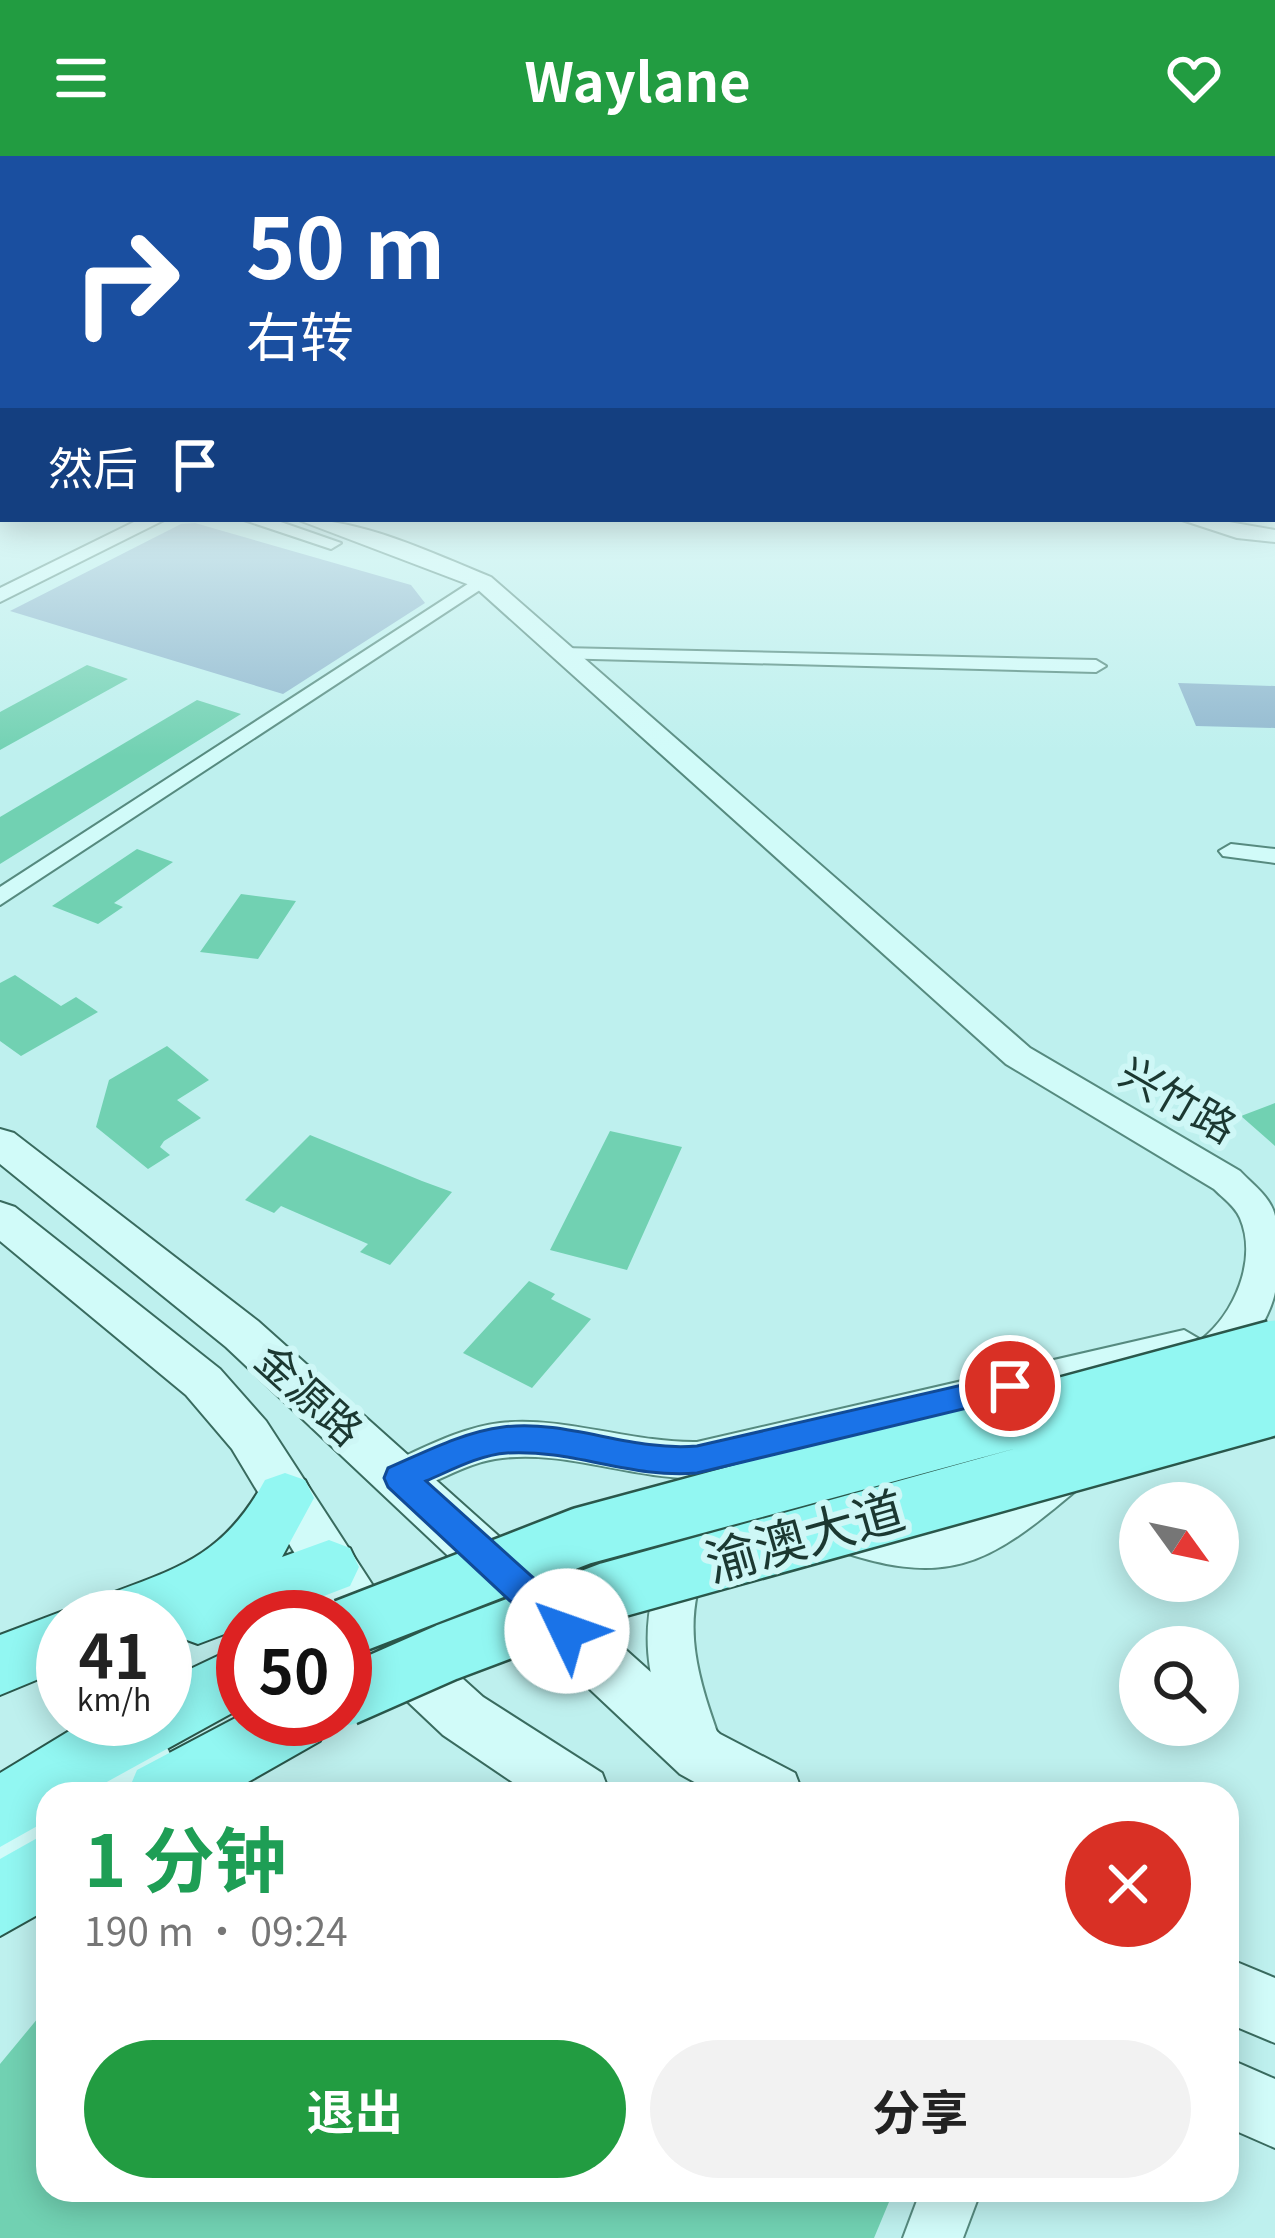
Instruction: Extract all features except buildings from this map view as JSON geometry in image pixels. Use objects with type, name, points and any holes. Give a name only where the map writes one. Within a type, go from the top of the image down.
[{"type":"main road","name":"金源路","points":[[0,1143],[242,1334],[700,1754],[752,1782]]},
{"type":"main road","name":"金源路","points":[[0,1218],[203,1382],[249,1435],[329,1567],[337,1590]]},
{"type":"main road","points":[[170,1355],[202,1370],[227,1369],[245,1352],[242,1334]]},
{"type":"main road","name":"渝澳大道","points":[[372,1628],[582,1536],[1255,1342]]},
{"type":"main road","name":"渝澳大道","points":[[372,1685],[609,1592],[1275,1406]]},
{"type":"main road","points":[[191,1590],[244,1562],[267,1538],[285,1498]]},
{"type":"main road","points":[[192,1618],[329,1567]]},
{"type":"main road","name":"金源路","points":[[372,1649],[563,1782]]},
{"type":"main road","points":[[0,1665],[36,1651]]},
{"type":"main road","points":[[0,1690],[36,1676]]},
{"type":"main road","points":[[46,1782],[105,1746]]},
{"type":"main road","points":[[183,1782],[248,1746]]},
{"type":"main road","points":[[0,1813],[36,1789]]},
{"type":"main road","points":[[0,1901],[36,1876]]},
{"type":"main road","points":[[1239,1995],[1275,2011]]},
{"type":"main road","points":[[1239,2098],[1275,2114]]},
{"type":"street","points":[[0,596],[71,561]]},
{"type":"street","name":"兴竹路","points":[[396,561],[478,585]]},
{"type":"street","name":"兴竹路","points":[[428,561],[478,585],[534,622],[562,654],[1018,1056],[1227,1180],[1252,1206],[1264,1230],[1254,1297],[1255,1342],[997,1531],[961,1550],[930,1553],[808,1523],[768,1522],[729,1529],[694,1548],[669,1588],[668,1631],[672,1671],[700,1754]]},
{"type":"street","points":[[0,898],[478,585]]},
{"type":"street","points":[[562,654],[1096,666]]},
{"type":"street","points":[[1231,851],[1275,856]]},
{"type":"street","points":[[400,1478],[471,1447],[505,1440],[547,1441],[659,1463],[697,1460],[1255,1342]]},
{"type":"street","points":[[108,1782],[216,1718]]},
{"type":"street","points":[[0,1856],[36,1830]]},
{"type":"street","points":[[933,2238],[946,2202]]},
{"type":"shaded area","points":[[108,561],[328,561],[411,585],[425,603],[283,694],[10,611]]},
{"type":"shaded area","points":[[1178,683],[1275,686],[1275,728],[1196,726]]},
{"type":"route","points":[[567,1631],[400,1478],[471,1447],[505,1440],[547,1441],[659,1463],[697,1460],[1010,1386]]}]
